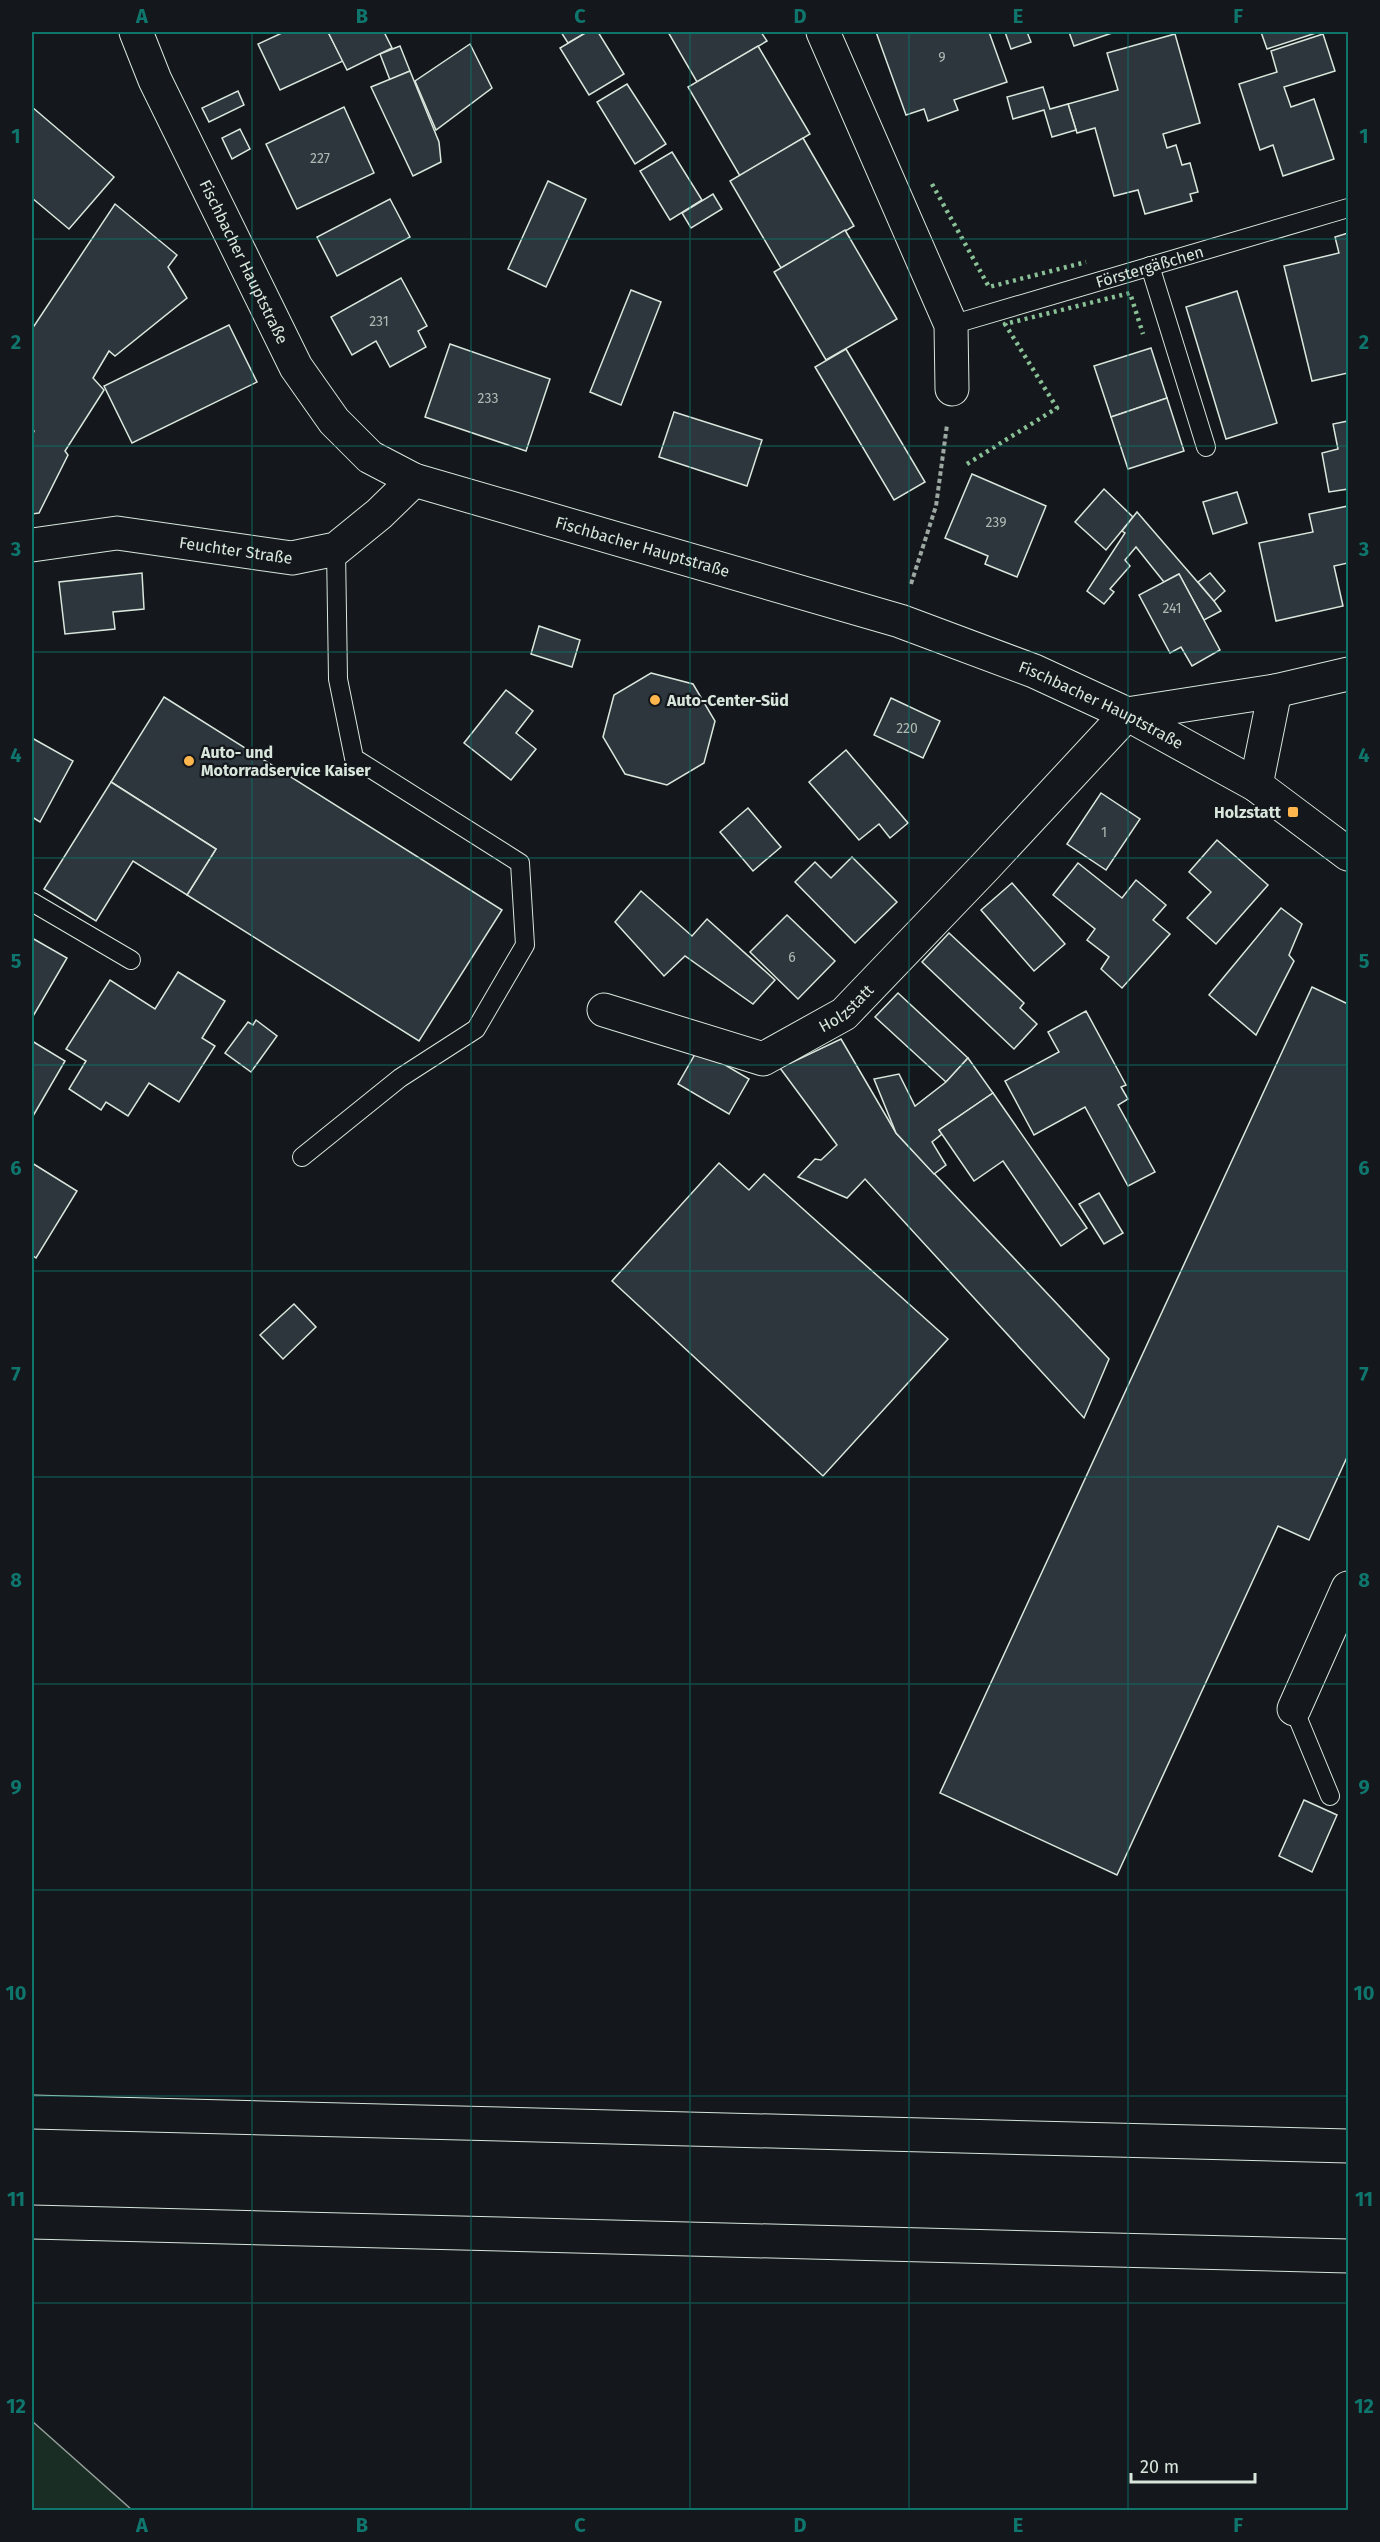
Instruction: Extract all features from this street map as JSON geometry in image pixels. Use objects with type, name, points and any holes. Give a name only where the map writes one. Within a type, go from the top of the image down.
[{"type":"main road","name":"Fischbacher Hauptstraße","points":[[136,32],[155,80],[296,368],[334,421],[370,457],[414,480],[900,621],[1034,672],[1127,714],[1256,785],[1348,854]]},
{"type":"main road","points":[[823,32],[951,325],[952,389]]},
{"type":"main road","name":"Feuchter Straße","points":[[32,545],[117,533],[292,558],[336,549],[379,514],[414,480]]},
{"type":"main road","points":[[1127,714],[1275,691],[1348,674]]},
{"type":"main road","points":[[1256,785],[1275,691]]},
{"type":"main road","name":"Holzstatt","points":[[604,1010],[763,1059],[844,1014],[1127,714]]},
{"type":"main road","points":[[1294,1709],[1348,1588]]},
{"type":"main road","points":[[32,2112],[1348,2146]]},
{"type":"main road","points":[[32,2222],[1348,2256]]},
{"type":"lane","name":"Förstergäßchen","points":[[951,325],[1348,208]]},
{"type":"lane","points":[[1150,266],[1206,447]]},
{"type":"lane","points":[[302,1157],[400,1078],[476,1029],[525,945],[520,863],[354,758],[338,679],[336,549]]},
{"type":"lane","points":[[32,902],[131,960]]},
{"type":"lane","points":[[1294,1709],[1330,1796]]},
{"type":"path","points":[[900,621],[936,506],[952,389]]},
{"type":"green space","points":[[32,2421],[132,2510],[32,2510]]},
{"type":"building","points":[[284,32],[328,32],[343,61],[280,90],[258,44]]},
{"type":"building","points":[[328,32],[384,32],[392,48],[347,70]]},
{"type":"building","points":[[561,32],[587,32],[568,43]]},
{"type":"building","points":[[587,32],[598,32],[624,74],[589,95],[560,48]]},
{"type":"building","points":[[668,32],[761,32],[767,41],[697,82]]},
{"type":"building","points":[[876,32],[989,32],[1007,82],[954,100],[958,110],[928,121],[924,109],[906,115]]},
{"type":"building","points":[[1005,32],[1027,32],[1031,42],[1011,49]]},
{"type":"building","points":[[1069,32],[1115,32],[1074,46]]},
{"type":"building","points":[[1261,32],[1319,32],[1267,49]]},
{"type":"building","points":[[1175,34],[1200,123],[1163,134],[1167,148],[1176,145],[1182,165],[1190,163],[1198,192],[1190,194],[1192,201],[1145,214],[1138,190],[1114,196],[1095,128],[1077,133],[1068,104],[1118,90],[1107,53]]},
{"type":"building","points":[[1323,34],[1335,71],[1284,87],[1291,107],[1314,99],[1334,159],[1283,176],[1273,145],[1260,150],[1239,84],[1277,72],[1271,51]]},
{"type":"building","points":[[470,44],[492,88],[436,130],[415,81]]},
{"type":"building","points":[[400,46],[410,71],[390,80],[380,54]]},
{"type":"building","points":[[758,46],[810,134],[740,176],[688,87]]},
{"type":"building","points":[[410,71],[439,142],[441,162],[413,176],[371,87]]},
{"type":"building","points":[[627,84],[666,144],[635,164],[597,102]]},
{"type":"building","points":[[1043,87],[1050,109],[1068,104],[1076,130],[1052,137],[1044,110],[1013,119],[1007,97]]},
{"type":"building","points":[[238,91],[244,105],[209,122],[202,108]]},
{"type":"building","points":[[32,107],[114,177],[69,229],[32,198]]},
{"type":"building","points":[[344,107],[374,173],[297,209],[266,144]]},
{"type":"building","points":[[240,129],[250,149],[232,159],[222,138]]},
{"type":"building","points":[[803,138],[854,226],[781,268],[730,181]]},
{"type":"building","points":[[672,152],[702,200],[670,220],[640,171]]},
{"type":"building","points":[[548,181],[586,199],[546,287],[508,269]]},
{"type":"building","points":[[713,194],[722,209],[691,228],[682,213]]},
{"type":"building","points":[[390,199],[410,237],[337,276],[317,237]]},
{"type":"building","points":[[115,204],[177,255],[168,267],[187,298],[115,356],[109,351],[93,378],[104,390],[65,451],[68,455],[39,513],[32,514],[32,436],[34,431],[32,429],[32,329]]},
{"type":"building","points":[[845,230],[897,319],[826,360],[774,272]]},
{"type":"building","points":[[1348,233],[1348,373],[1312,381],[1284,266],[1339,253],[1335,237]]},
{"type":"building","points":[[401,278],[427,326],[418,331],[426,347],[390,367],[376,341],[352,355],[331,317]]},
{"type":"building","points":[[631,290],[661,302],[621,405],[590,392]]},
{"type":"building","points":[[1237,291],[1277,423],[1226,439],[1186,307]]},
{"type":"building","points":[[229,325],[257,382],[132,443],[104,386]]},
{"type":"building","points":[[450,344],[550,379],[526,451],[425,417]]},
{"type":"building","points":[[1151,348],[1167,398],[1111,417],[1094,366]]},
{"type":"building","points":[[846,349],[925,482],[894,500],[815,367]]},
{"type":"building","points":[[1167,398],[1184,451],[1128,469],[1111,417]]},
{"type":"building","points":[[674,412],[762,440],[747,486],[659,457]]},
{"type":"building","points":[[1348,421],[1348,489],[1329,492],[1322,453],[1338,449],[1333,424]]},
{"type":"building","points":[[972,474],[1046,506],[1017,577],[985,564],[988,556],[945,538]]},
{"type":"building","points":[[1104,489],[1133,517],[1106,550],[1075,522]]},
{"type":"building","points":[[1237,492],[1247,523],[1213,534],[1203,502]]},
{"type":"building","points":[[1348,506],[1348,563],[1334,566],[1343,606],[1276,621],[1259,543],[1313,532],[1309,514]]},
{"type":"building","points":[[1137,512],[1221,611],[1204,620],[1179,574],[1164,582],[1136,547],[1125,560],[1130,566],[1110,589],[1114,592],[1104,604],[1087,591],[1125,533],[1122,531]]},
{"type":"building","points":[[142,573],[144,609],[113,612],[115,629],[65,634],[59,582]]},
{"type":"building","points":[[1210,573],[1225,591],[1214,601],[1198,582]]},
{"type":"building","points":[[1179,574],[1220,650],[1192,666],[1181,647],[1170,653],[1139,595]]},
{"type":"building","points":[[539,626],[580,640],[572,667],[531,654]]},
{"type":"building","points":[[651,673],[693,684],[715,721],[704,763],[667,785],[625,774],[603,737],[614,695]]},
{"type":"building","points":[[506,690],[533,711],[516,733],[536,749],[511,780],[464,743]]},
{"type":"building","points":[[164,697],[502,910],[419,1041],[187,895],[216,849],[111,782]]},
{"type":"building","points":[[891,698],[940,721],[923,758],[874,735]]},
{"type":"building","points":[[32,738],[73,761],[40,822],[32,817]]},
{"type":"building","points":[[846,750],[908,823],[890,838],[879,824],[859,840],[809,782]]},
{"type":"building","points":[[111,782],[216,849],[187,895],[133,861],[96,921],[44,889]]},
{"type":"building","points":[[1101,793],[1140,819],[1106,870],[1067,844]]},
{"type":"building","points":[[748,808],[781,847],[753,871],[720,832]]},
{"type":"building","points":[[1217,840],[1268,885],[1216,944],[1187,918],[1211,892],[1189,872]]},
{"type":"building","points":[[852,857],[897,902],[855,943],[795,882],[815,862],[831,878]]},
{"type":"building","points":[[1078,863],[1122,898],[1136,880],[1166,905],[1153,920],[1170,934],[1122,988],[1101,969],[1109,957],[1087,940],[1095,929],[1053,895]]},
{"type":"building","points":[[1012,883],[1065,944],[1034,971],[981,910]]},
{"type":"building","points":[[641,891],[692,936],[707,919],[775,980],[753,1004],[685,956],[664,976],[615,922]]},
{"type":"building","points":[[1281,908],[1302,924],[1289,955],[1294,961],[1256,1035],[1209,995]]},
{"type":"building","points":[[787,915],[835,961],[798,999],[750,952]]},
{"type":"building","points":[[949,933],[1024,1003],[1020,1008],[1037,1024],[1014,1049],[922,962]]},
{"type":"building","points":[[32,938],[67,958],[32,1018]]},
{"type":"building","points":[[178,972],[225,1001],[202,1038],[215,1046],[179,1102],[149,1083],[128,1116],[106,1102],[101,1110],[69,1089],[86,1061],[66,1049],[110,980],[155,1009]]},
{"type":"building","points":[[1312,987],[1348,1004],[1348,1455],[1309,1540],[1278,1526],[1117,1875],[940,1793]]},
{"type":"building","points":[[898,993],[968,1058],[946,1082],[875,1017]]},
{"type":"building","points":[[1086,1011],[1126,1085],[1121,1087],[1128,1099],[1118,1105],[1155,1172],[1128,1186],[1085,1107],[1034,1135],[1005,1081],[1059,1052],[1048,1032]]},
{"type":"building","points":[[256,1020],[277,1036],[251,1072],[225,1053],[248,1022],[253,1025]]},
{"type":"building","points":[[841,1039],[896,1133],[1109,1359],[1084,1418],[865,1179],[847,1198],[798,1177],[815,1159],[821,1160],[837,1145],[780,1068]]},
{"type":"building","points":[[32,1041],[65,1061],[33,1116],[32,1115]]},
{"type":"building","points":[[698,1049],[749,1079],[729,1114],[678,1084]]},
{"type":"building","points":[[968,1058],[993,1093],[939,1130],[942,1134],[932,1142],[946,1165],[934,1174],[896,1133],[874,1079],[899,1074],[915,1106],[946,1082]]},
{"type":"building","points":[[993,1093],[1087,1228],[1061,1246],[1003,1161],[974,1181],[939,1130]]},
{"type":"building","points":[[32,1163],[77,1191],[36,1258],[32,1255]]},
{"type":"building","points":[[719,1163],[749,1190],[764,1174],[948,1339],[823,1476],[612,1281]]},
{"type":"building","points":[[1099,1193],[1123,1233],[1104,1244],[1079,1204]]},
{"type":"building","points":[[294,1304],[316,1327],[283,1359],[260,1335]]},
{"type":"building","points":[[1304,1800],[1337,1815],[1312,1872],[1279,1856]]},
{"type":"hedge","points":[[932,184],[989,287],[1086,262]]},
{"type":"hedge","points":[[967,464],[1057,408],[1005,324],[1130,293],[1143,334]]},
{"type":"place","name":"Auto-Center-Süd","points":[[655,700]]},
{"type":"place","name":"Auto- und Motorradservice Kaiser","points":[[189,761]]},
{"type":"place","name":"Holzstatt","points":[[1293,812]]}]
